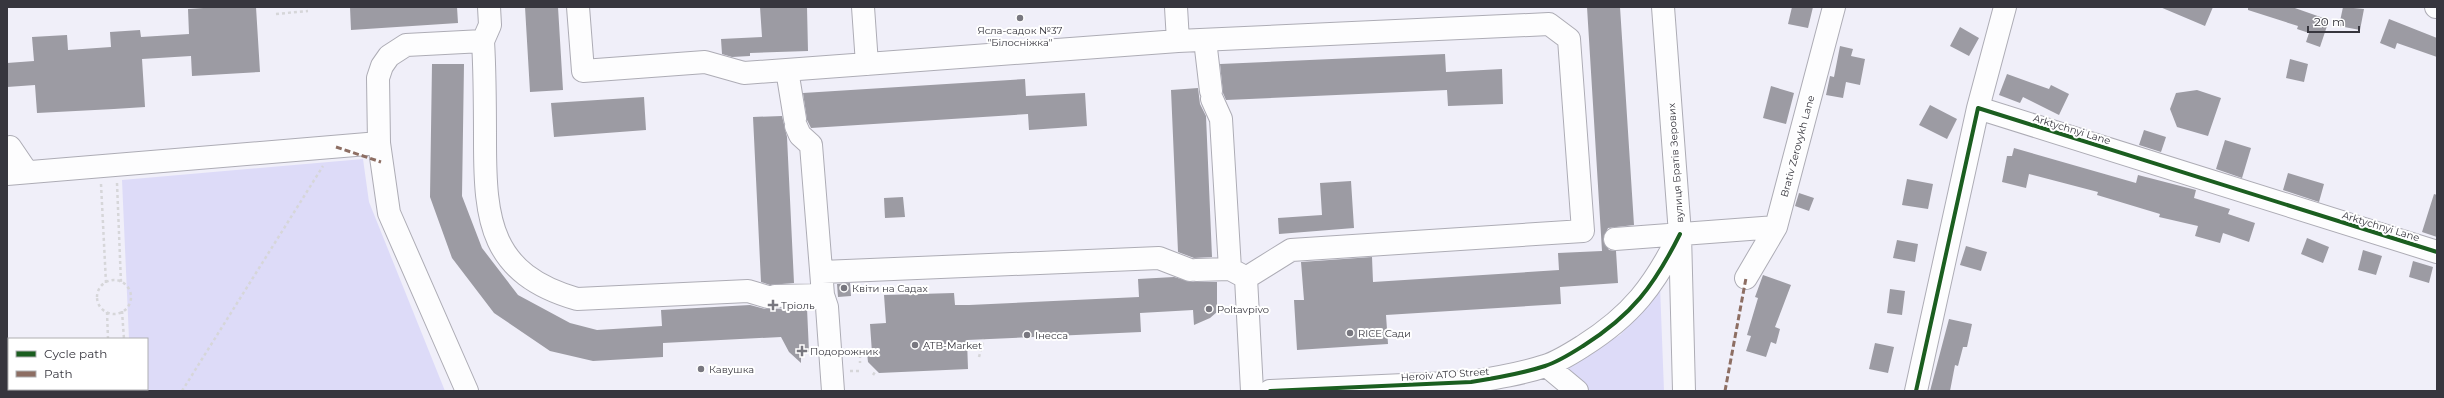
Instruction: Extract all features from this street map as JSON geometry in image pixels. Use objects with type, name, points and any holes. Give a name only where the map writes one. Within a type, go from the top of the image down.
[{"type":"street","points":[[489,7],[490,25],[483,41],[485,193],[490,218],[499,244],[513,263],[533,281],[554,292],[577,299],[748,291],[771,297],[823,295]]},
{"type":"street","points":[[578,7],[583,71],[705,62],[744,73],[1178,41],[1549,24],[1569,39],[1584,231],[1595,241],[1776,227]]},
{"type":"street","points":[[863,7],[867,64]]},
{"type":"street","points":[[1176,7],[1178,41]]},
{"type":"street","name":"вулиця Братів Зерових","points":[[1663,7],[1680,234],[1684,391]]},
{"type":"street","name":"Brativ Zerovykh Lane","points":[[1746,278],[1776,227],[1834,7]]},
{"type":"street","points":[[1916,391],[1978,108],[2005,7]]},
{"type":"street","points":[[1205,40],[1211,95],[1220,119],[1252,391]]},
{"type":"street","points":[[467,391],[389,213],[379,143],[378,78],[382,66],[389,56],[406,45],[483,41]]},
{"type":"street","points":[[787,70],[795,122],[800,135],[811,145],[823,295],[827,307],[833,391]]},
{"type":"street","name":"Arktychnyi Lane","points":[[1978,108],[2437,252]]},
{"type":"street","points":[[10,146],[17,173],[379,143]]},
{"type":"street","points":[[822,272],[1159,258],[1193,270],[1238,273],[1291,250],[1584,231]]},
{"type":"street","name":"Heroiv ATO Street","points":[[1270,391],[1470,382],[1499,384],[1547,366],[1596,337],[1635,306],[1660,273],[1680,234]]},
{"type":"street","points":[[1547,366],[1577,391]]},
{"type":"path","points":[[276,14],[308,11]]},
{"type":"path","points":[[182,391],[335,146]]},
{"type":"path","points":[[106,283],[108,165]]},
{"type":"path","points":[[108,165],[121,283]]},
{"type":"path","points":[[112,281],[121,283],[128,288],[130,301],[122,312],[117,314],[107,312],[99,306],[97,299],[98,293],[106,283],[112,281]]},
{"type":"path","points":[[107,312],[108,338]]},
{"type":"path","points":[[122,312],[124,338]]},
{"type":"path","points":[[979,357],[984,339]]},
{"type":"path","points":[[860,355],[860,363]]},
{"type":"shaded area","points":[[363,159],[369,202],[445,391],[131,391],[148,390],[148,338],[129,338],[122,180]]},
{"type":"shaded area","points":[[1660,286],[1664,391],[1577,391],[1556,373],[1620,335],[1647,306]]},
{"type":"building","points":[[256,7],[260,72],[192,76],[191,56],[142,59],[145,107],[114,109],[37,113],[35,85],[7,87],[7,63],[34,61],[32,37],[67,35],[68,50],[111,47],[110,32],[140,30],[141,37],[189,34],[188,9]]},
{"type":"building","points":[[350,7],[457,7],[458,23],[351,30]]},
{"type":"building","points":[[525,7],[558,7],[563,90],[530,92]]},
{"type":"building","points":[[760,7],[807,7],[808,51],[750,53],[750,56],[732,57],[722,54],[721,39],[762,37]]},
{"type":"building","points":[[1587,7],[1620,7],[1634,225],[1608,228],[1603,240],[1609,250],[1616,251],[1618,283],[1560,287],[1561,304],[1386,315],[1388,344],[1297,350],[1294,300],[1304,300],[1301,262],[1372,257],[1373,282],[1559,270],[1558,253],[1602,251]]},
{"type":"building","points":[[1792,7],[1813,7],[1808,28],[1788,24]]},
{"type":"building","points":[[2160,7],[2213,7],[2205,26]]},
{"type":"building","points":[[2248,7],[2292,7],[2329,20],[2320,47],[2306,42],[2309,33],[2297,29],[2298,26],[2248,10]]},
{"type":"building","points":[[2343,7],[2364,9],[2360,30],[2339,26]]},
{"type":"building","points":[[2389,19],[2437,38],[2437,57],[2397,43],[2395,49],[2380,43]]},
{"type":"building","points":[[1960,27],[1979,38],[1969,56],[1950,46]]},
{"type":"building","points":[[1840,46],[1853,49],[1851,56],[1865,59],[1860,85],[1846,82],[1843,98],[1826,95],[1830,76],[1834,77]]},
{"type":"building","points":[[1445,54],[1446,72],[1502,69],[1503,104],[1448,106],[1447,90],[1226,100],[1223,93],[1220,64]]},
{"type":"building","points":[[2290,59],[2308,64],[2304,82],[2286,78]]},
{"type":"building","points":[[432,64],[464,64],[462,196],[482,248],[518,295],[570,323],[597,330],[662,326],[661,310],[750,305],[765,309],[807,308],[809,352],[801,353],[801,363],[789,352],[781,337],[663,343],[663,357],[593,361],[550,351],[494,313],[452,258],[430,197]]},
{"type":"building","points":[[2007,74],[2049,89],[2051,85],[2069,94],[2059,115],[2023,97],[2020,103],[1999,95]]},
{"type":"building","points":[[1025,79],[1026,96],[1085,93],[1087,126],[1029,130],[1028,114],[811,128],[807,120],[803,93]]},
{"type":"building","points":[[1771,86],[1794,93],[1786,124],[1763,118]]},
{"type":"building","points":[[1198,88],[1200,104],[1206,116],[1212,257],[1194,258],[1178,252],[1171,90]]},
{"type":"building","points":[[2197,90],[2221,98],[2208,136],[2177,127],[2170,109],[2176,93]]},
{"type":"building","points":[[644,97],[646,130],[554,137],[551,103]]},
{"type":"building","points":[[1930,105],[1957,119],[1947,139],[1919,125]]},
{"type":"building","points":[[782,116],[787,137],[794,283],[770,285],[761,282],[753,117]]},
{"type":"building","points":[[2144,130],[2166,137],[2161,152],[2139,145]]},
{"type":"building","points":[[2225,140],[2251,148],[2242,178],[2216,169]]},
{"type":"building","points":[[2014,148],[2136,183],[2138,175],[2196,190],[2194,198],[2230,209],[2228,214],[2255,223],[2249,242],[2223,233],[2220,243],[2195,236],[2198,226],[2159,217],[2160,214],[2097,195],[2098,192],[2029,174],[2026,188],[2002,182],[2007,156],[2012,156]]},
{"type":"building","points":[[2288,173],[2324,184],[2319,202],[2283,190]]},
{"type":"building","points":[[1907,179],[1933,184],[1928,209],[1902,205]]},
{"type":"building","points":[[1351,181],[1354,228],[1279,234],[1278,218],[1322,215],[1320,183]]},
{"type":"building","points":[[1799,193],[1814,198],[1809,211],[1795,206]]},
{"type":"building","points":[[2434,194],[2437,195],[2437,237],[2422,232]]},
{"type":"building","points":[[903,197],[905,217],[885,218],[884,198]]},
{"type":"building","points":[[2307,238],[2329,247],[2323,263],[2301,254]]},
{"type":"building","points":[[1897,240],[1918,244],[1915,262],[1893,258]]},
{"type":"building","points":[[1966,246],[1987,252],[1981,271],[1960,265]]},
{"type":"building","points":[[2363,250],[2382,256],[2376,275],[2358,270]]},
{"type":"building","points":[[2413,261],[2433,267],[2429,283],[2409,277]]},
{"type":"building","points":[[1763,275],[1791,285],[1775,327],[1780,329],[1776,344],[1771,342],[1766,357],[1746,351],[1751,336],[1747,335],[1758,298],[1755,297]]},
{"type":"building","points":[[1174,277],[1192,282],[1217,282],[1217,312],[1210,318],[1194,325],[1193,310],[1140,313],[1141,332],[967,340],[968,369],[879,373],[868,362],[867,353],[872,353],[870,324],[886,323],[884,295],[954,293],[955,305],[1139,297],[1138,279]]},
{"type":"building","name":"Квіти на Садах","points":[[850,283],[851,296],[838,297],[837,284]]},
{"type":"building","points":[[1890,289],[1905,291],[1902,315],[1887,313]]},
{"type":"building","points":[[1949,319],[1972,324],[1967,347],[1963,347],[1958,366],[1955,365],[1950,391],[1930,391]]},
{"type":"building","points":[[1875,343],[1894,347],[1888,373],[1869,369]]},
{"type":"marked path","points":[[336,147],[381,162]]},
{"type":"marked path","points":[[1725,391],[1746,278]]},
{"type":"cycle path","points":[[1916,391],[1978,108],[2437,252]]},
{"type":"cycle path","points":[[1270,391],[1471,382],[1518,374],[1550,364],[1560,360],[1583,346],[1615,323],[1628,311],[1651,284],[1680,234]]},
{"type":"place","name":"Ясла-садок №37 \"Білосніжка\"","points":[[1020,18]]},
{"type":"place","name":"Квіти на Садах","points":[[844,288]]},
{"type":"place","name":"Тріоль","points":[[773,305]]},
{"type":"place","name":"Poltavpivo","points":[[1209,309]]},
{"type":"place","name":"RICE Сади","points":[[1350,333]]},
{"type":"place","name":"Інесса","points":[[1027,335]]},
{"type":"place","name":"ATB-Market","points":[[915,345]]},
{"type":"place","name":"Подорожник","points":[[802,351]]},
{"type":"place","name":"Кавушка","points":[[701,369]]}]
